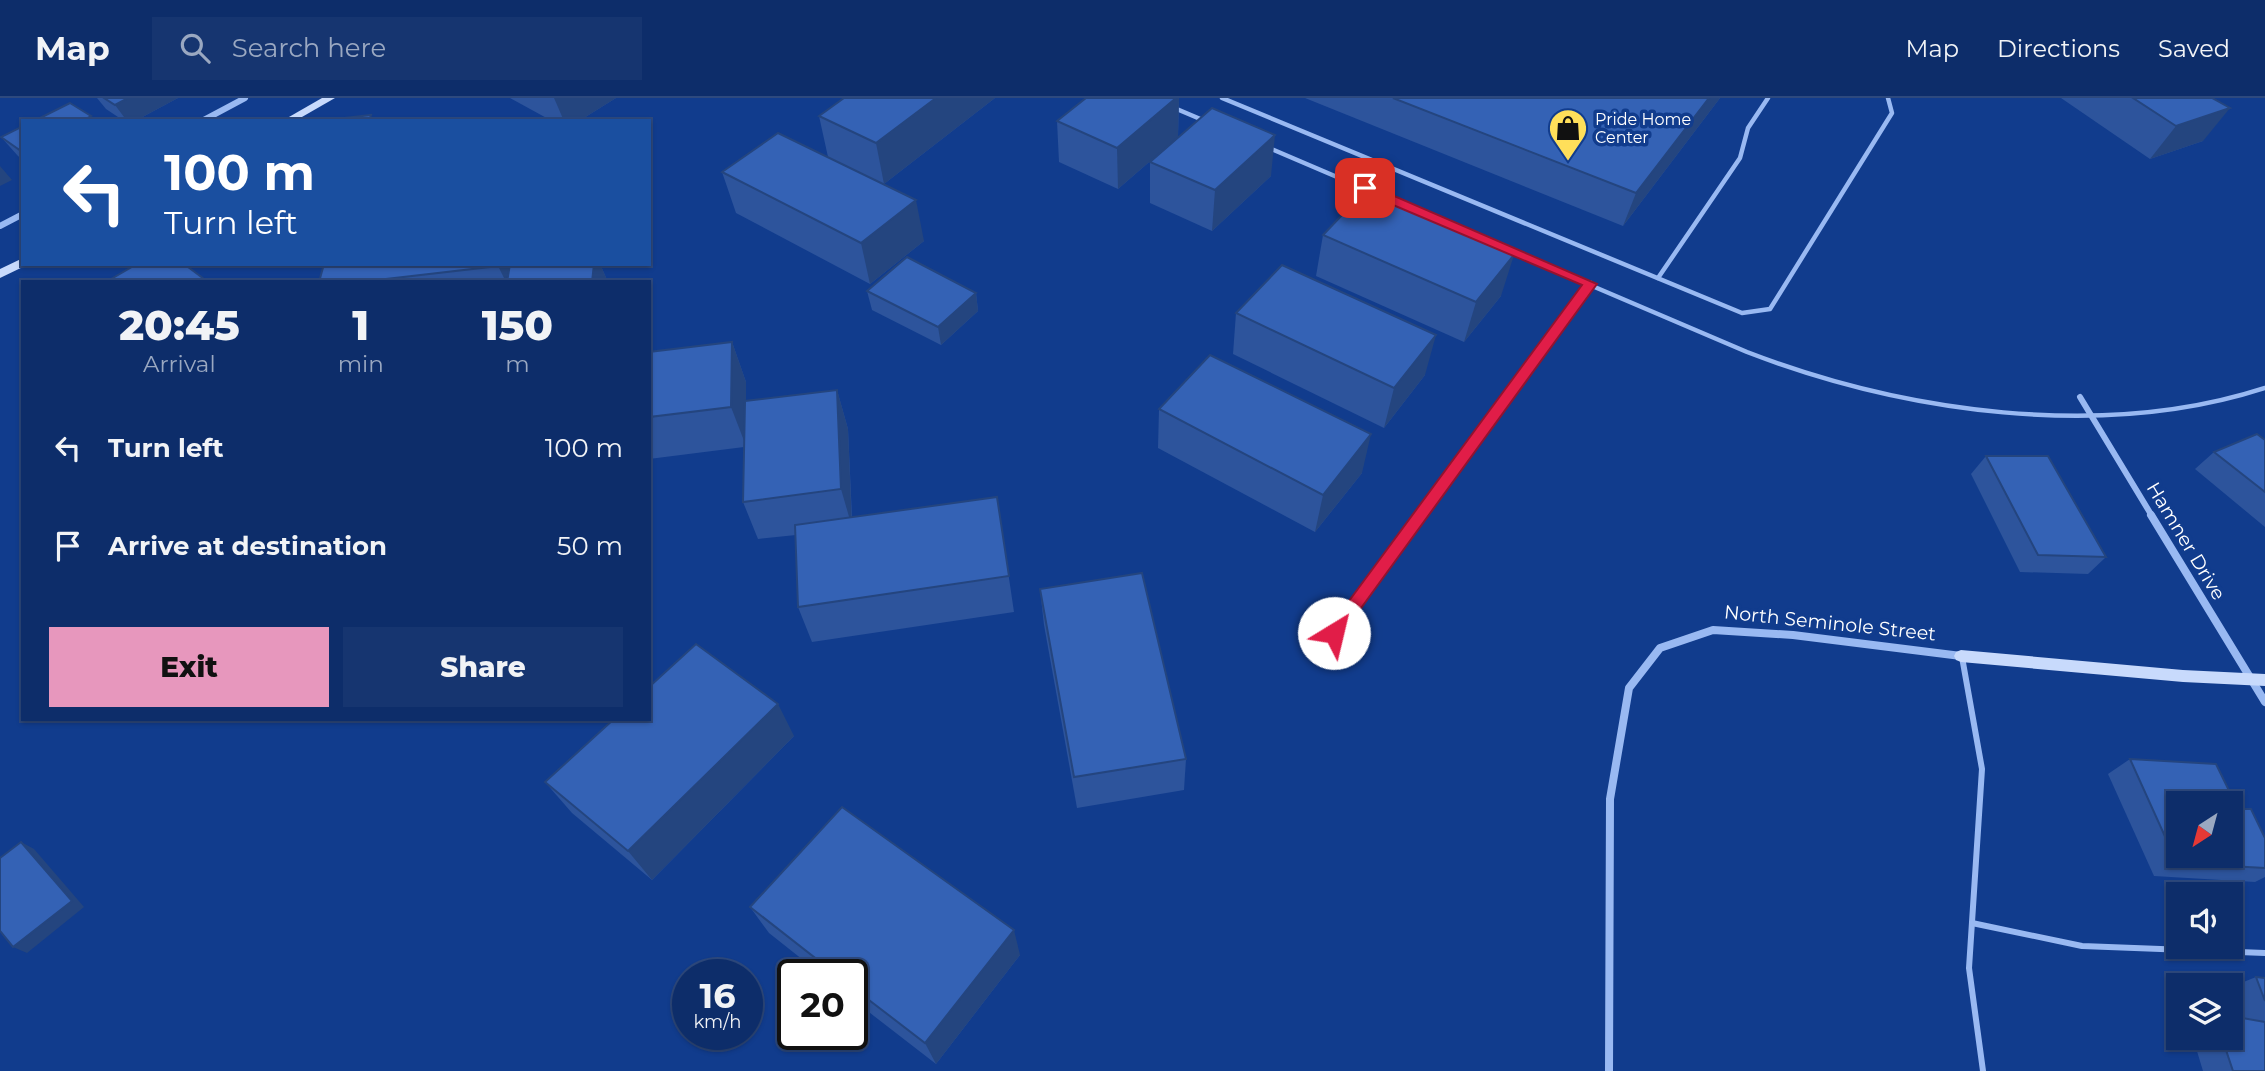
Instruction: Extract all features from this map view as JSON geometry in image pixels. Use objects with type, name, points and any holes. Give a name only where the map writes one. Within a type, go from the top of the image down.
[{"type":"street","points":[[206,119],[245,98]]},
{"type":"street","points":[[291,119],[330,98]]},
{"type":"street","points":[[0,226],[21,215]]},
{"type":"street","points":[[0,274],[21,263]]},
{"type":"street","name":"Hamner Drive","points":[[2080,397],[2258,680],[2265,702]]},
{"type":"street","name":"North Seminole Street","points":[[1609,1071],[1610,799],[1629,688],[1660,648],[1713,630],[1793,635],[2101,670],[2258,680]]},
{"type":"lane","points":[[1223,98],[1742,313],[1770,309],[1892,113],[1888,98]]},
{"type":"lane","points":[[1658,278],[1740,159],[1748,128],[1768,98]]},
{"type":"lane","points":[[1162,103],[1213,125]]},
{"type":"lane","points":[[1264,146],[1739,348],[1844,385],[1903,399],[2002,412],[2091,414],[2158,409],[2245,395],[2265,388]]},
{"type":"lane","points":[[1334,633],[1591,284]]},
{"type":"lane","points":[[1961,656],[1982,769],[1969,968],[1983,1071]]},
{"type":"lane","points":[[1972,923],[2081,946],[2265,953]]},
{"type":"building","points":[[104,98],[128,98],[115,105]]},
{"type":"building","points":[[844,98],[936,98],[876,143],[819,116]]},
{"type":"building","points":[[1086,98],[1176,98],[1117,148],[1057,121]]},
{"type":"building","points":[[1393,98],[1709,98],[1636,193]]},
{"type":"building","points":[[2133,98],[2212,98],[2230,108],[2176,126]]},
{"type":"building","points":[[70,103],[91,116],[86,119],[38,119]]},
{"type":"building","points":[[1212,108],[1275,135],[1215,190],[1150,162]]},
{"type":"building","points":[[371,115],[370,119],[336,119]]},
{"type":"building","points":[[21,127],[21,151],[1,137]]},
{"type":"building","points":[[778,133],[916,200],[861,243],[722,172]]},
{"type":"building","points":[[1364,192],[1514,255],[1476,302],[1323,235]]},
{"type":"building","points":[[907,257],[976,293],[938,327],[867,291]]},
{"type":"building","points":[[1282,265],[1436,335],[1394,388],[1236,313]]},
{"type":"building","points":[[134,266],[187,266],[205,280],[109,280]]},
{"type":"building","points":[[323,266],[498,266],[377,280],[320,280]]},
{"type":"building","points":[[510,266],[594,266],[592,280],[507,280]]},
{"type":"building","points":[[732,342],[731,407],[651,417],[651,352]]},
{"type":"building","points":[[1210,355],[1371,434],[1323,495],[1159,409]]},
{"type":"building","points":[[837,390],[841,489],[743,502],[745,401]]},
{"type":"building","points":[[2257,434],[2265,440],[2265,492],[2214,452]]},
{"type":"building","points":[[1986,456],[2048,456],[2106,557],[2038,555]]},
{"type":"building","points":[[997,497],[1009,576],[798,607],[795,525]]},
{"type":"building","points":[[1142,573],[1186,759],[1074,777],[1040,589]]},
{"type":"building","points":[[696,644],[778,704],[628,851],[545,782],[612,721],[651,721],[651,685]]},
{"type":"building","points":[[2130,759],[2216,764],[2229,791],[2166,791],[2166,839]]},
{"type":"building","points":[[842,807],[1014,930],[925,1043],[868,999],[868,959],[817,959],[750,907]]},
{"type":"building","points":[[2244,809],[2251,809],[2265,838],[2265,868],[2244,867]]},
{"type":"building","points":[[21,842],[72,901],[13,947],[0,931],[0,858]]},
{"type":"building","points":[[2256,977],[2265,978],[2265,1001]]},
{"type":"building","points":[[2243,1018],[2265,1022],[2265,1071],[2233,1071],[2226,1050],[2243,1050]]},
{"type":"place","name":"Pride Home Center","points":[[1568,162]]},
{"type":"route","points":[[1334,633],[1591,284],[1365,188]]}]
